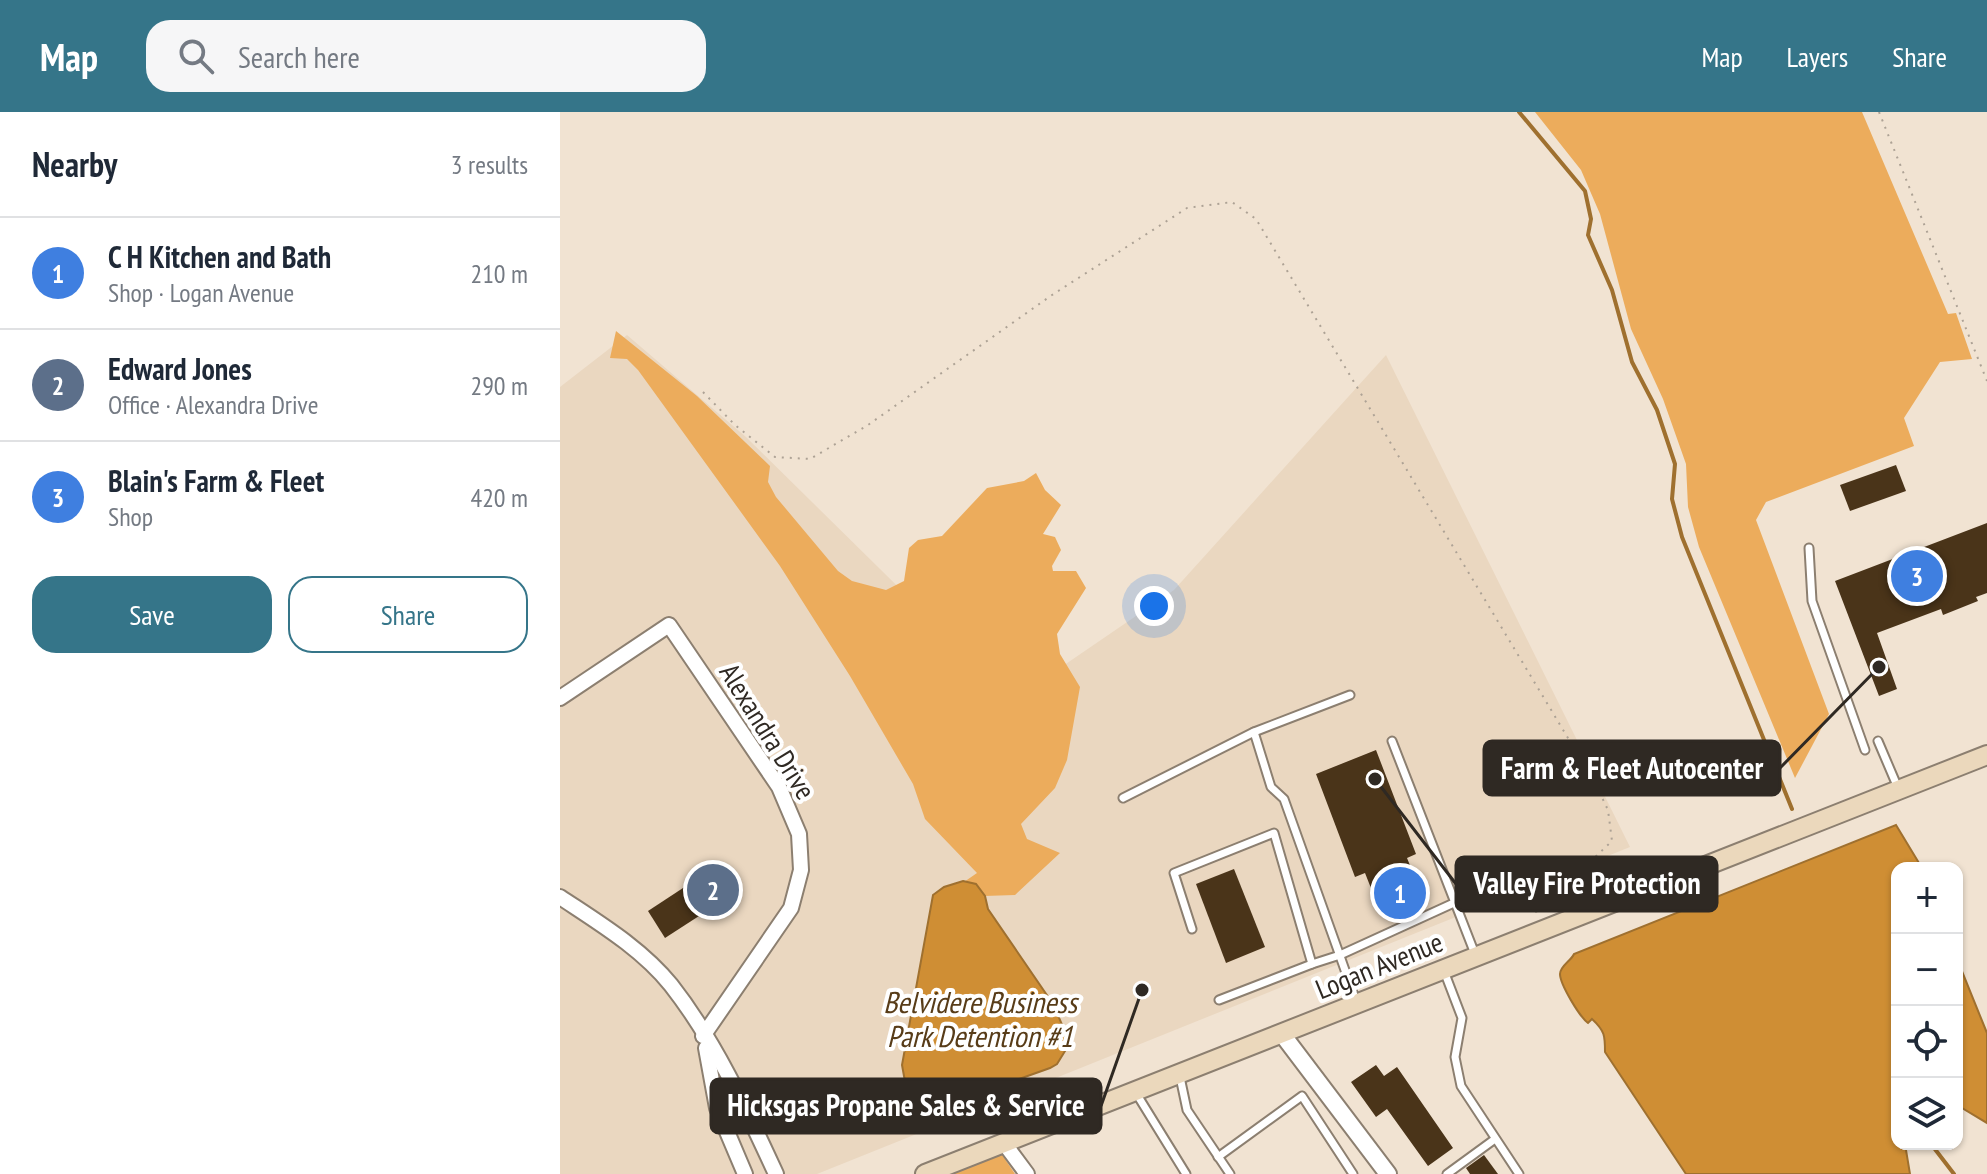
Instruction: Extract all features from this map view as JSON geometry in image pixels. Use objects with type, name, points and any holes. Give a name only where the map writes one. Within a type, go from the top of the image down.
[{"type":"main road","name":"Logan Avenue","points":[[925,1174],[1987,755]]},
{"type":"street","name":"Alexandra Drive","points":[[560,698],[669,625],[779,787],[799,834],[801,870],[791,908],[777,933],[703,1036]]},
{"type":"street","points":[[560,897],[627,942],[670,985],[742,1099],[776,1174]]},
{"type":"street","points":[[1282,1034],[1388,1174]]},
{"type":"street","points":[[703,1036],[717,1108],[745,1174]]},
{"type":"street","points":[[1004,1143],[1027,1174]]},
{"type":"lane","points":[[1809,548],[1812,601],[1865,750]]},
{"type":"lane","points":[[1123,798],[1254,732],[1350,695]]},
{"type":"lane","points":[[1254,732],[1271,787],[1284,799],[1357,1003]]},
{"type":"lane","points":[[1392,741],[1476,956]]},
{"type":"lane","points":[[1878,741],[1899,790]]},
{"type":"lane","points":[[1192,929],[1174,873],[1274,833],[1312,964]]},
{"type":"lane","points":[[1219,1000],[1340,955],[1456,902]]},
{"type":"lane","points":[[1443,969],[1462,1018],[1455,1057],[1461,1086],[1519,1174]]},
{"type":"lane","points":[[1180,1074],[1187,1110],[1230,1174]]},
{"type":"lane","points":[[1135,1092],[1186,1174]]},
{"type":"lane","points":[[1218,1157],[1302,1096],[1353,1174]]},
{"type":"lane","points":[[1447,1174],[1495,1139]]},
{"type":"path","points":[[1879,112],[1987,381]]},
{"type":"path","points":[[703,392],[735,425],[775,457],[810,459],[868,425],[1052,295],[1187,208],[1232,202],[1256,219],[1579,755],[1608,810],[1612,841],[1592,860],[1521,885],[1545,929]]},
{"type":"shaded area","points":[[1535,112],[1862,112],[1948,314],[1956,313],[1972,359],[1940,362],[1904,418],[1914,446],[1766,502],[1756,520],[1829,714],[1795,778],[1699,547],[1688,507],[1686,464],[1663,399],[1631,329],[1600,214],[1581,170]]},
{"type":"shaded area","points":[[616,331],[697,396],[770,466],[768,482],[776,497],[838,571],[852,581],[886,590],[904,581],[909,548],[918,540],[942,536],[987,488],[1024,481],[1036,473],[1045,490],[1061,505],[1043,534],[1055,537],[1061,550],[1052,566],[1053,571],[1076,571],[1086,588],[1057,634],[1060,654],[1080,687],[1067,760],[1055,788],[1021,824],[1027,839],[1060,853],[1015,895],[984,896],[964,882],[977,873],[925,819],[913,784],[850,676],[780,566],[638,370],[627,359],[610,358]]},
{"type":"shaded area","points":[[627,335],[746,437],[1013,700],[1174,590],[1386,355],[1630,847],[817,1174],[560,1174],[560,387]]},
{"type":"shaded area","points":[[1001,1153],[1015,1174],[950,1174]]},
{"type":"water","points":[[1896,825],[1918,862],[1891,862],[1891,1150],[1906,1150],[1910,1174],[1686,1174],[1605,1052],[1602,1030],[1592,1019],[1588,1023],[1571,1000],[1560,974],[1574,954]]},
{"type":"water","name":"Belvidere Business Park Detention #1","points":[[963,881],[976,884],[985,896],[988,909],[1053,1004],[1070,1043],[1057,1064],[1050,1068],[952,1103],[921,1108],[906,1087],[902,1065],[933,895],[944,887]]},
{"type":"water","points":[[1963,974],[1987,1033],[1987,1123],[1963,1109]]},
{"type":"building","points":[[1896,465],[1906,491],[1850,511],[1840,485]]},
{"type":"building","points":[[1987,523],[1987,593],[1976,597],[1978,601],[1943,615],[1941,609],[1877,633],[1897,689],[1879,696],[1835,581]]},
{"type":"building","points":[[1376,750],[1416,854],[1407,858],[1424,900],[1382,916],[1365,873],[1355,877],[1316,774]]},
{"type":"building","points":[[715,867],[733,894],[665,938],[648,911]]},
{"type":"building","points":[[1234,869],[1265,947],[1226,963],[1196,884]]},
{"type":"building","points":[[1376,1065],[1384,1076],[1397,1067],[1453,1148],[1428,1166],[1387,1109],[1376,1117],[1351,1082]]},
{"type":"building","points":[[1484,1155],[1498,1174],[1470,1174],[1466,1168]]},
{"type":"waterway","points":[[1519,112],[1585,191],[1591,219],[1588,235],[1612,290],[1632,362],[1657,410],[1675,464],[1672,499],[1682,537],[1792,809]]},
{"type":"waterway","points":[[1936,1150],[1954,1174]]},
{"type":"place","name":"Blain's Farm & Fleet","points":[[1917,576]]},
{"type":"place","name":"Farm & Fleet Autocenter","points":[[1879,667]]},
{"type":"place","name":"Valley Fire Protection","points":[[1375,779]]},
{"type":"place","name":"Edward Jones","points":[[713,890]]},
{"type":"place","name":"C H Kitchen and Bath","points":[[1400,893]]},
{"type":"place","name":"Hicksgas Propane Sales & Service","points":[[1142,990]]}]
